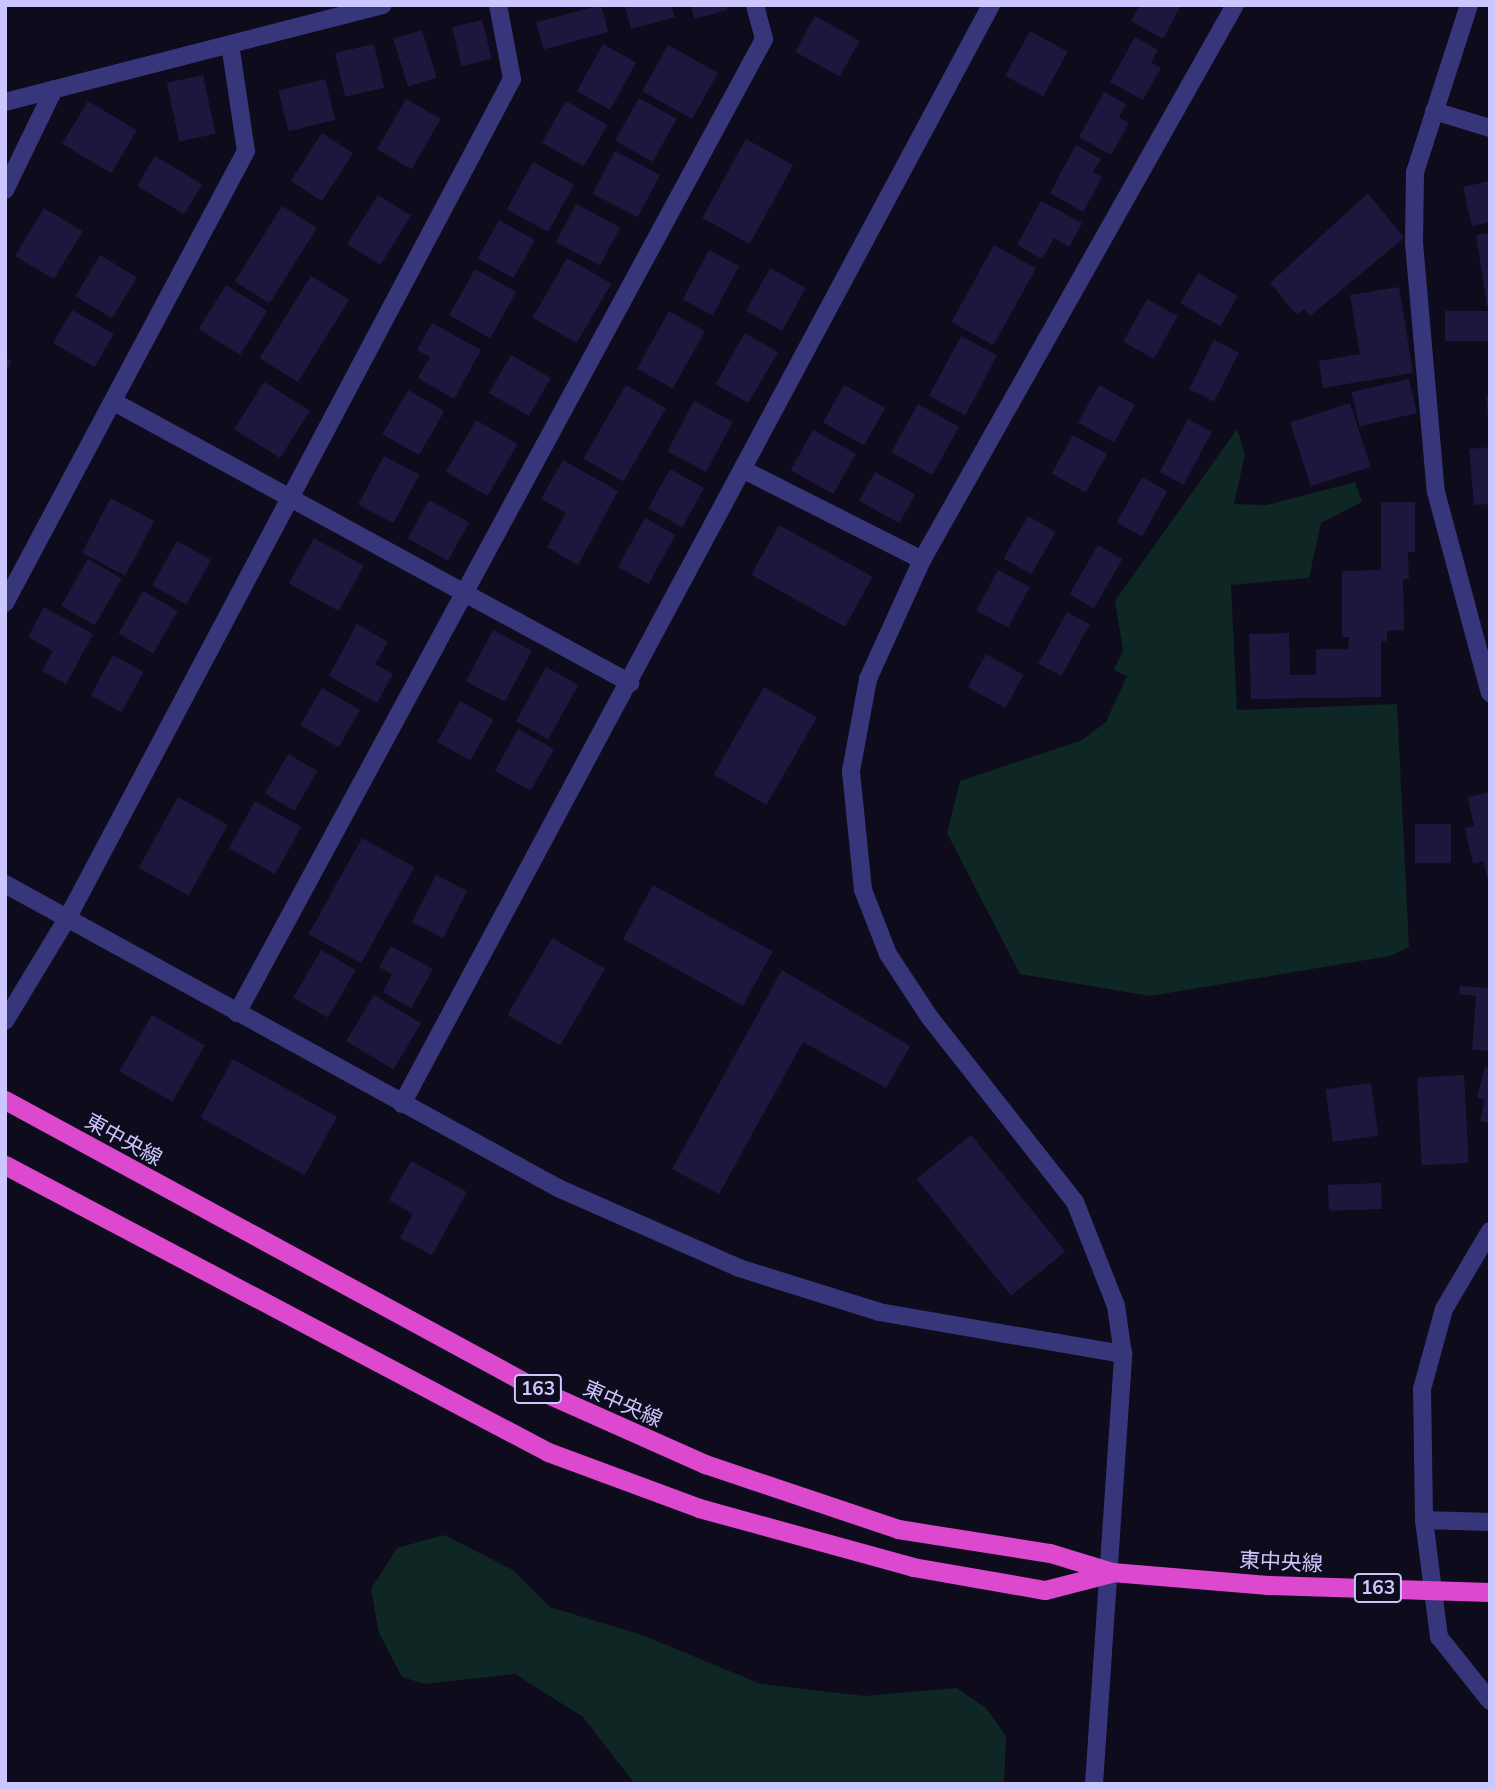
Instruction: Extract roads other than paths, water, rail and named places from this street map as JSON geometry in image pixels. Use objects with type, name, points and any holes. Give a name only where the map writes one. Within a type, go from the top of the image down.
[{"type":"highway","name":"東中央線","points":[[5,1100],[541,1391],[705,1464],[898,1529],[1050,1553],[1112,1573],[1267,1585],[1490,1591]]},
{"type":"highway","name":"東中央線","points":[[5,1165],[536,1446],[687,1503],[800,1540],[1045,1590],[1112,1573]]},
{"type":"street","points":[[5,102],[383,5]]},
{"type":"street","points":[[5,1021],[68,917],[287,497],[512,79],[498,5]]},
{"type":"street","points":[[237,1013],[764,39],[755,5]]},
{"type":"street","points":[[402,1104],[992,5]]},
{"type":"street","points":[[1094,1784],[1112,1573],[1123,1354],[1116,1306],[1075,1202],[930,1018],[888,954],[863,890],[852,806],[856,725],[868,679],[922,559],[1236,5]]},
{"type":"street","points":[[1469,5],[1415,172],[1413,243],[1436,492],[1490,693]]},
{"type":"street","points":[[5,603],[246,151],[230,44]]},
{"type":"street","points":[[5,190],[54,89]]},
{"type":"street","points":[[1434,111],[1490,128]]},
{"type":"street","points":[[114,402],[630,683]]},
{"type":"street","points":[[744,470],[922,559]]},
{"type":"street","points":[[5,884],[558,1188],[739,1268],[879,1312],[1123,1354]]},
{"type":"street","points":[[1490,1231],[1444,1310],[1422,1389],[1424,1520],[1439,1637],[1490,1701]]},
{"type":"street","points":[[1424,1520],[1490,1522]]}]
